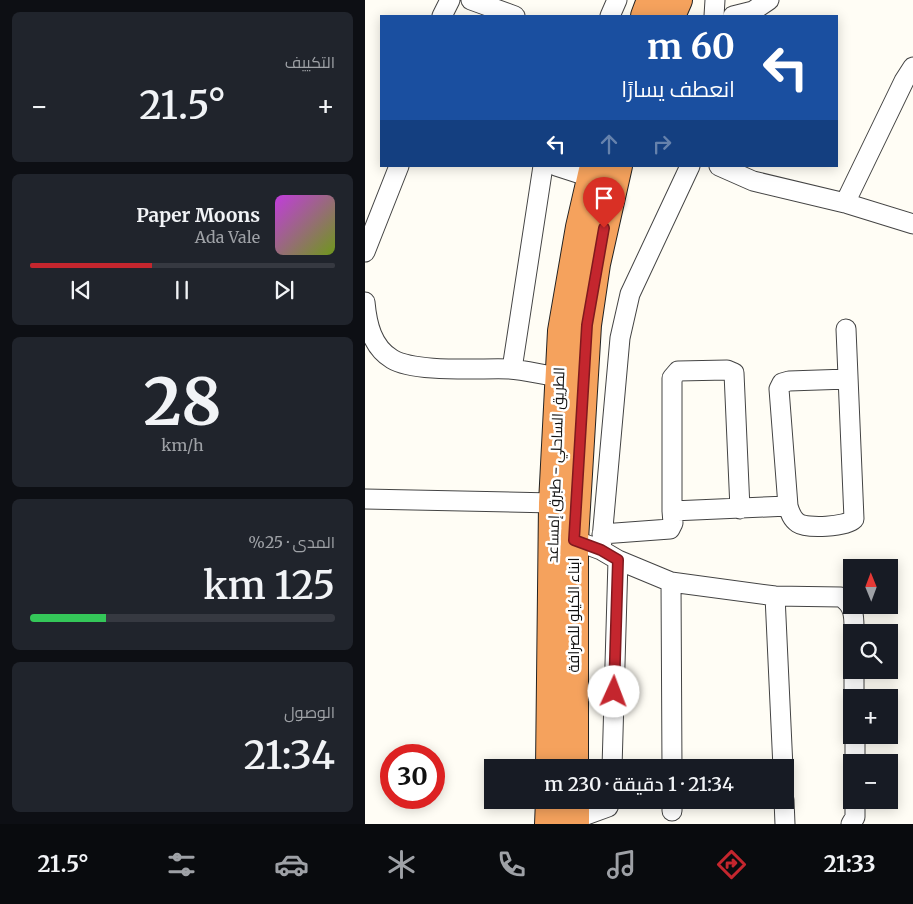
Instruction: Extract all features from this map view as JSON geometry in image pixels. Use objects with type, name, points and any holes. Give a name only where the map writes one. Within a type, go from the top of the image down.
[{"type":"highway","points":[[645,15],[651,0]]},
{"type":"highway","points":[[671,15],[678,0]]},
{"type":"highway","name":"ابناء الكيلو للصرافة","points":[[575,759],[574,540],[587,325],[598,255],[618,167]]},
{"type":"highway","name":"الطريق الساحلي - طبرق إمساعد","points":[[550,759],[553,503],[559,377],[563,322],[592,172]]},
{"type":"street","points":[[442,15],[449,0]]},
{"type":"street","points":[[471,0],[512,15]]},
{"type":"street","points":[[610,15],[617,0]]},
{"type":"street","points":[[714,15],[715,0]]},
{"type":"street","points":[[737,15],[753,11],[769,0]]},
{"type":"street","points":[[845,203],[904,81],[913,67]]},
{"type":"street","points":[[365,252],[399,167]]},
{"type":"street","points":[[512,369],[543,167]]},
{"type":"street","points":[[562,167],[592,172]]},
{"type":"street","points":[[690,167],[630,294],[621,338],[602,542],[618,560],[671,582],[775,596],[841,597],[850,602],[854,614],[854,624]]},
{"type":"street","points":[[721,167],[753,181],[845,203],[913,224]]},
{"type":"street","points":[[365,302],[371,334],[379,348],[392,359],[421,367],[512,369],[559,377]]},
{"type":"street","points":[[846,329],[854,519],[849,524],[843,525],[804,526],[792,517],[788,506],[779,389],[782,383],[848,379]]},
{"type":"street","points":[[574,540],[602,542],[670,529],[673,523],[672,378],[678,371],[727,370],[734,373],[740,509]]},
{"type":"street","points":[[365,498],[553,503]]},
{"type":"street","points":[[673,511],[788,506]]},
{"type":"street","points":[[612,759],[618,560]]},
{"type":"street","points":[[671,582],[672,759]]},
{"type":"street","points":[[775,596],[783,759]]},
{"type":"street","points":[[568,817],[600,809]]},
{"type":"street","points":[[784,809],[785,824]]},
{"type":"street","points":[[851,824],[855,817],[855,809]]},
{"type":"route","points":[[604,228],[587,325],[574,540],[601,550],[618,560],[614,692]]}]
